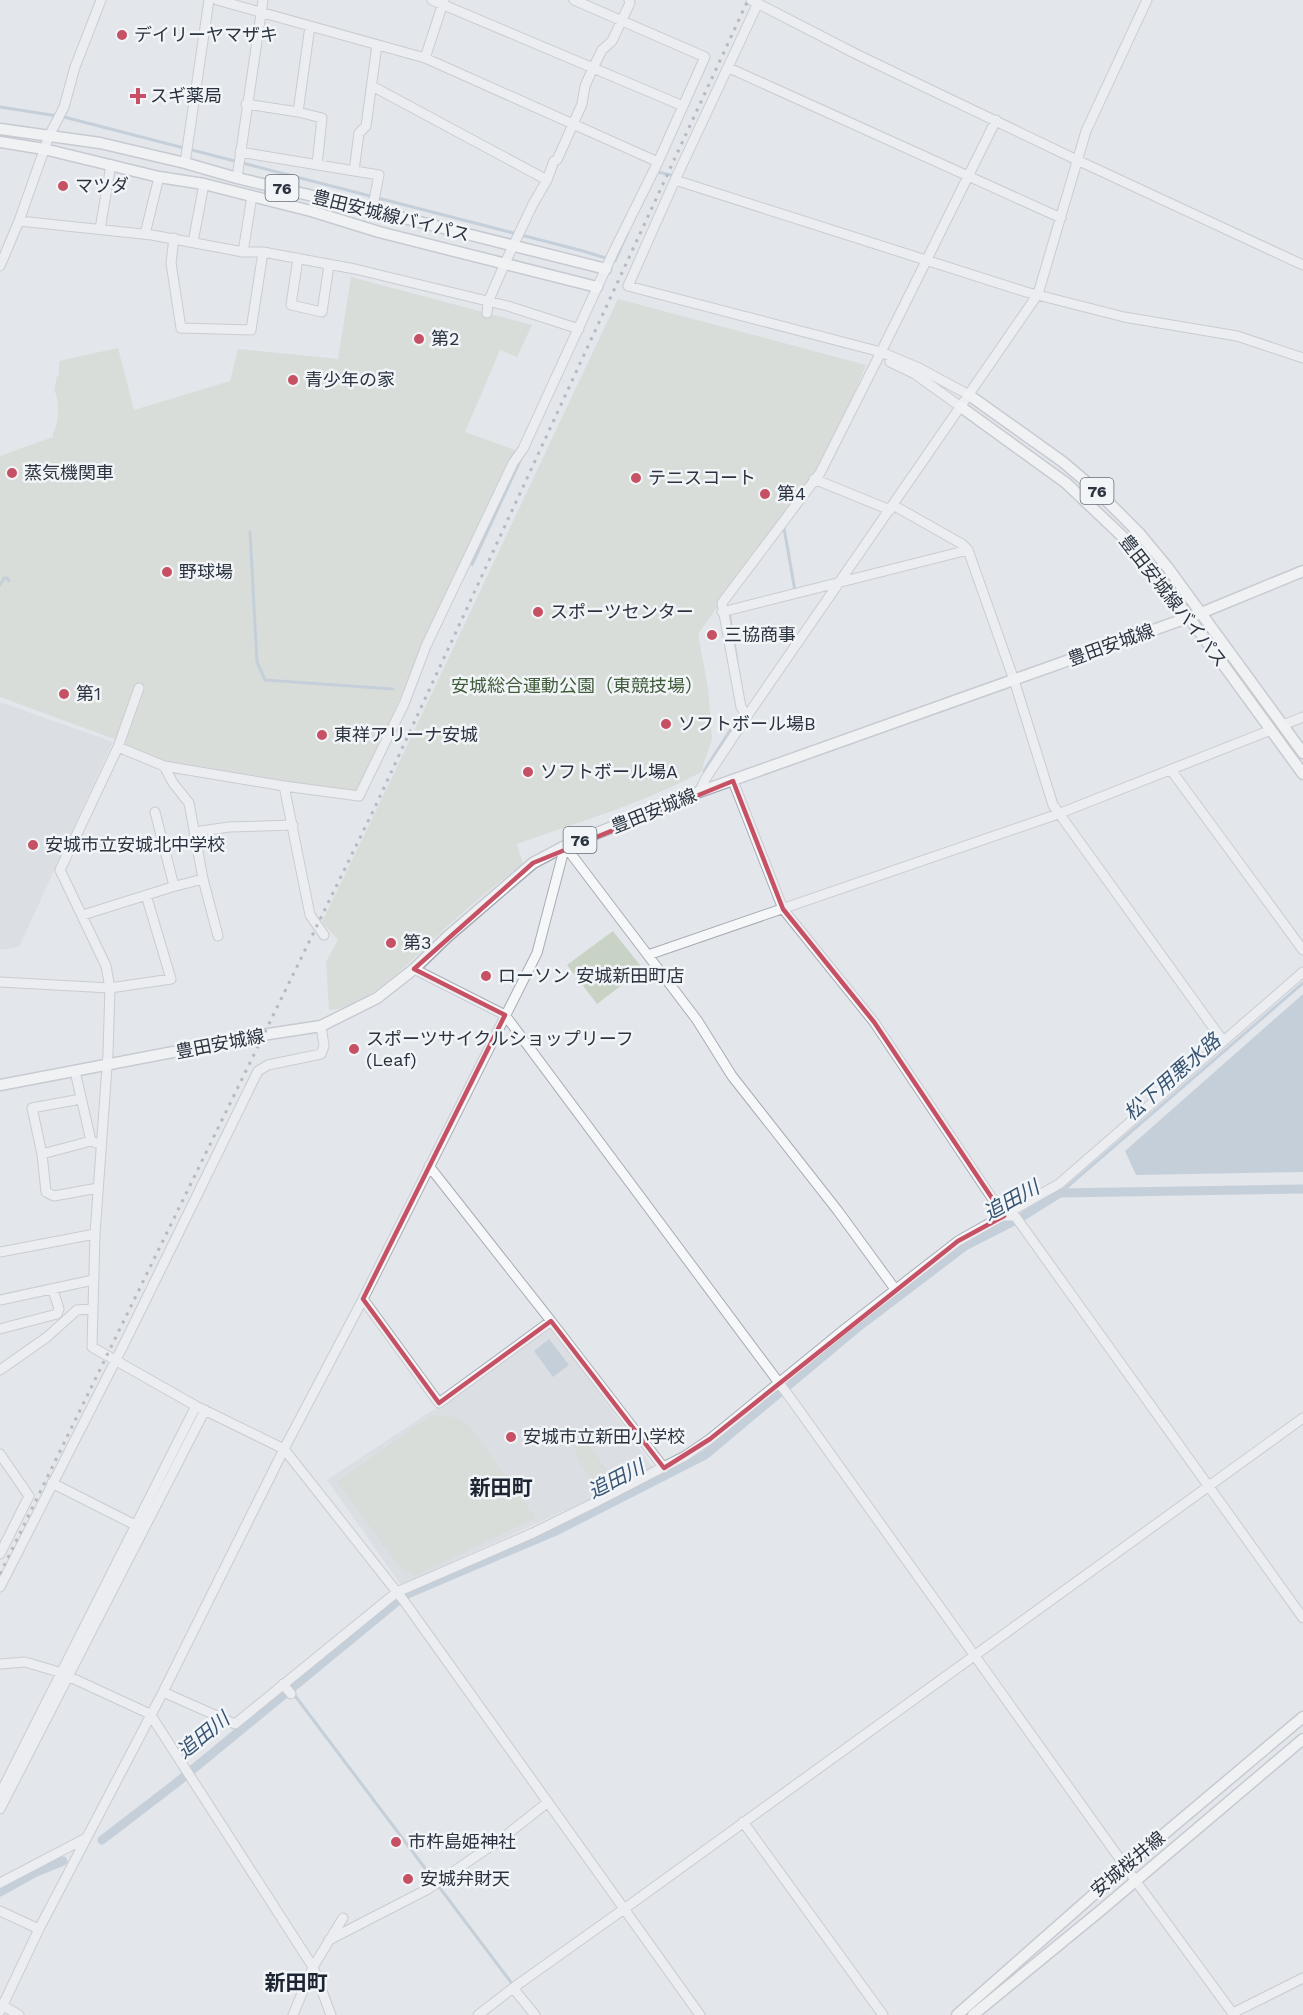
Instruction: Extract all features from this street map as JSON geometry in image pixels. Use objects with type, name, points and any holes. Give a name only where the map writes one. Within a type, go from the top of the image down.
[{"type":"main road","name":"豊田安城線バイパス","points":[[0,129],[100,144],[185,163],[237,178],[606,269]]},
{"type":"main road","name":"豊田安城線バイパス","points":[[0,142],[44,149],[159,177],[204,184],[379,232],[597,287]]},
{"type":"main road","name":"豊田安城線バイパス","points":[[969,395],[1063,462],[1098,492],[1139,533],[1168,568],[1303,753]]},
{"type":"main road","name":"豊田安城線バイパス","points":[[961,407],[1088,501],[1145,561],[1189,617],[1303,774]]},
{"type":"main road","name":"豊田安城線","points":[[0,1085],[321,1026],[377,998],[414,969],[533,862],[565,846],[699,792],[1201,613],[1303,571]]},
{"type":"main road","name":"安城桜井線","points":[[957,2015],[1125,1866],[1303,1717]]},
{"type":"main road","name":"安城桜井線","points":[[973,2015],[1303,1739]]},
{"type":"street","points":[[0,266],[19,221],[49,136],[64,107],[75,67],[100,0]]},
{"type":"street","points":[[185,163],[209,0]]},
{"type":"street","points":[[217,0],[425,58],[658,162]]},
{"type":"street","points":[[237,178],[263,0]]},
{"type":"street","points":[[432,0],[443,2],[683,106]]},
{"type":"street","points":[[118,747],[164,766],[359,796],[404,704],[426,646],[513,463],[523,449],[705,57],[574,0]]},
{"type":"street","points":[[487,313],[488,302],[504,262],[514,247],[574,123],[582,104],[585,86],[602,50],[612,41],[630,3],[628,0]]},
{"type":"street","points":[[699,792],[747,716],[1038,294],[1086,131],[1147,0]]},
{"type":"street","points":[[425,58],[443,2]]},
{"type":"street","points":[[969,395],[919,368],[859,346],[628,286],[675,180],[729,68],[755,2],[858,55],[1303,265]]},
{"type":"street","points":[[298,112],[310,26]]},
{"type":"street","points":[[354,171],[359,133],[366,126],[377,45]]},
{"type":"street","points":[[729,68],[1061,218]]},
{"type":"street","points":[[372,86],[547,180]]},
{"type":"street","points":[[246,104],[322,118],[317,165]]},
{"type":"street","points":[[747,716],[741,707],[722,603],[814,476],[880,354],[996,120]]},
{"type":"street","points":[[240,152],[379,175],[372,210]]},
{"type":"street","points":[[100,229],[111,165]]},
{"type":"street","points":[[145,234],[159,177]]},
{"type":"street","points":[[675,180],[1026,292],[1124,317],[1237,336],[1303,358]]},
{"type":"street","points":[[193,242],[204,184]]},
{"type":"street","points":[[243,252],[252,196]]},
{"type":"street","points":[[19,221],[145,234],[243,252],[263,252],[298,258],[367,277],[507,306],[579,329]]},
{"type":"street","points":[[174,238],[171,263],[181,328],[251,330],[263,252]]},
{"type":"street","points":[[298,258],[291,305],[322,312],[329,265]]},
{"type":"street","points":[[880,354],[915,374],[961,407]]},
{"type":"street","points":[[814,476],[891,507],[962,544],[968,550],[1014,680],[1053,805],[1223,1041]]},
{"type":"street","points":[[722,612],[968,550]]},
{"type":"street","points":[[139,688],[118,747],[60,870],[106,966],[110,988],[106,1065],[96,1143],[98,1188],[93,1280],[93,1347],[200,1408],[284,1449],[400,1596],[700,2015]]},
{"type":"street","points":[[1283,725],[1303,717]]},
{"type":"street","points":[[648,955],[1058,814],[1271,730]]},
{"type":"street","points":[[164,766],[173,783],[189,803],[203,879],[218,936]]},
{"type":"street","points":[[1171,770],[1303,950]]},
{"type":"street","points":[[733,781],[783,909],[874,1022],[1303,1618]]},
{"type":"street","points":[[284,786],[310,915],[324,935]]},
{"type":"street","points":[[155,812],[174,886]]},
{"type":"street","points":[[194,832],[230,827],[293,825]]},
{"type":"street","points":[[565,846],[697,1020],[732,1076],[838,1211],[895,1289]]},
{"type":"street","points":[[19,2015],[1,2006],[163,1692],[284,1449],[363,1299],[537,952],[565,846]]},
{"type":"street","points":[[83,915],[203,879]]},
{"type":"street","points":[[0,982],[110,988],[171,979],[146,895]]},
{"type":"street","points":[[414,969],[505,1015],[782,1386],[1135,1880],[1234,2014],[1303,1978]]},
{"type":"street","points":[[163,1692],[235,1724],[286,1688],[400,1596],[536,1537],[664,1468],[710,1439],[782,1386],[895,1289],[958,1241],[1013,1218],[1059,1184],[1080,1172],[1223,1041],[1303,972]]},
{"type":"street","points":[[0,1587],[258,1071],[268,1065],[321,1054],[324,1046],[321,1026]]},
{"type":"street","points":[[75,1071],[81,1099],[96,1143]]},
{"type":"street","points":[[81,1099],[32,1108],[42,1154],[46,1192],[54,1196],[98,1188]]},
{"type":"street","points":[[42,1154],[96,1143]]},
{"type":"street","points":[[429,1166],[664,1468]]},
{"type":"street","points":[[0,1252],[95,1234]]},
{"type":"street","points":[[0,1300],[93,1280]]},
{"type":"street","points":[[0,1329],[57,1314],[59,1309],[53,1290]]},
{"type":"street","points":[[363,1299],[439,1403],[551,1321]]},
{"type":"street","points":[[0,1370],[47,1338],[77,1310],[93,1309]]},
{"type":"street","points":[[0,1809],[200,1408]]},
{"type":"street","points":[[478,2015],[1303,1418]]},
{"type":"street","points":[[0,1454],[29,1496],[0,1554]]},
{"type":"street","points":[[52,1483],[140,1528]]},
{"type":"street","points":[[0,1664],[25,1662],[65,1675],[150,1714],[313,1967],[331,2015]]},
{"type":"street","points":[[0,1794],[65,1675]]},
{"type":"street","points":[[329,1940],[428,1889],[504,1837],[548,1802]]},
{"type":"street","points":[[743,1822],[883,2015]]},
{"type":"street","points":[[0,1883],[86,1838]]},
{"type":"street","points":[[0,1911],[39,1929]]},
{"type":"street","points":[[293,2015],[313,1967],[343,1918]]},
{"type":"street","points":[[513,1988],[534,2015]]},
{"type":"highlighted area","points":[[733,781],[783,909],[874,1022],[1004,1216],[958,1241],[710,1439],[664,1468],[551,1321],[439,1403],[363,1299],[505,1015],[414,969],[533,863]]},
{"type":"shaded area","name":"安城市立安城北中学校","points":[[0,702],[113,742],[19,947],[0,950]]},
{"type":"shaded area","name":"安城市立新田小学校","points":[[551,1327],[653,1467],[579,1504],[401,1585],[327,1480],[442,1404]]},
{"type":"green space","points":[[351,277],[532,325],[517,357],[500,350],[465,432],[518,451],[402,693],[358,794],[166,763],[126,746],[125,743],[0,697],[0,456],[53,437],[58,418],[58,405],[54,390],[59,375],[59,361],[118,348],[134,410],[230,381],[238,349],[338,359]]},
{"type":"green space","name":"安城総合運動公園（東競技場）","points":[[618,299],[866,365],[831,449],[698,634],[708,688],[712,739],[701,772],[634,803],[517,844],[523,864],[468,908],[378,989],[345,1007],[329,1010],[326,962],[338,940],[322,922]]},
{"type":"green space","points":[[613,931],[643,969],[597,1004],[567,965]]},
{"type":"green space","points":[[431,1415],[462,1420],[471,1427],[535,1518],[415,1576],[402,1570],[337,1482]]},
{"type":"green space","points":[[573,1444],[586,1444],[591,1447],[615,1482],[600,1489],[578,1461]]},
{"type":"water","points":[[518,458],[522,460],[473,566],[469,565]]},
{"type":"water","points":[[1303,994],[1303,1172],[1136,1175],[1125,1151]]},
{"type":"water","points":[[549,1339],[569,1365],[553,1377],[534,1351]]},
{"type":"waterway","points":[[0,107],[64,117],[615,261],[628,232]]},
{"type":"waterway","points":[[657,172],[676,176]]},
{"type":"waterway","points":[[784,528],[795,591]]},
{"type":"waterway","points":[[250,532],[257,662],[265,680],[393,689]]},
{"type":"waterway","points":[[0,585],[4,578],[9,581]]},
{"type":"waterway","points":[[729,612],[737,662]]},
{"type":"waterway","points":[[704,771],[742,712]]},
{"type":"waterway","name":"松下用悪水路","points":[[1060,1193],[1303,983]]},
{"type":"waterway","name":"追田川","points":[[102,1840],[175,1784],[405,1595],[558,1530],[705,1455],[857,1328],[965,1246],[1020,1218],[1060,1193],[1303,1189]]},
{"type":"waterway","points":[[293,1693],[513,1985]]},
{"type":"waterway","name":"追田川","points":[[0,1892],[34,1873],[63,1861]]},
{"type":"railway","points":[[0,1574],[376,805],[748,0]]},
{"type":"place","name":"デイリーヤマザキ","points":[[122,35]]},
{"type":"place","name":"スギ薬局","points":[[138,96]]},
{"type":"place","name":"マツダ","points":[[63,186]]},
{"type":"place","name":"第2","points":[[419,339]]},
{"type":"place","name":"青少年の家","points":[[293,380]]},
{"type":"place","name":"蒸気機関車","points":[[12,473]]},
{"type":"place","name":"テニスコート","points":[[636,478]]},
{"type":"place","name":"第4","points":[[765,494]]},
{"type":"place","name":"野球場","points":[[167,572]]},
{"type":"place","name":"スポーツセンター","points":[[538,612]]},
{"type":"place","name":"三協商事","points":[[712,635]]},
{"type":"place","name":"第1","points":[[64,694]]},
{"type":"place","name":"ソフトボール場B","points":[[666,724]]},
{"type":"place","name":"東祥アリーナ安城","points":[[322,735]]},
{"type":"place","name":"ソフトボール場A","points":[[528,772]]},
{"type":"place","name":"安城市立安城北中学校","points":[[33,845]]},
{"type":"place","name":"第3","points":[[391,943]]},
{"type":"place","name":"ローソン 安城新田町店","points":[[486,976]]},
{"type":"place","name":"スポーツサイクルショップリーフ (Leaf)","points":[[354,1049]]},
{"type":"place","name":"安城市立新田小学校","points":[[511,1437]]},
{"type":"place","name":"市杵島姫神社","points":[[396,1842]]},
{"type":"place","name":"安城弁財天","points":[[408,1879]]},
{"type":"district","name":"新田町","points":[[501,1488]]},
{"type":"district","name":"新田町","points":[[296,1983]]}]
